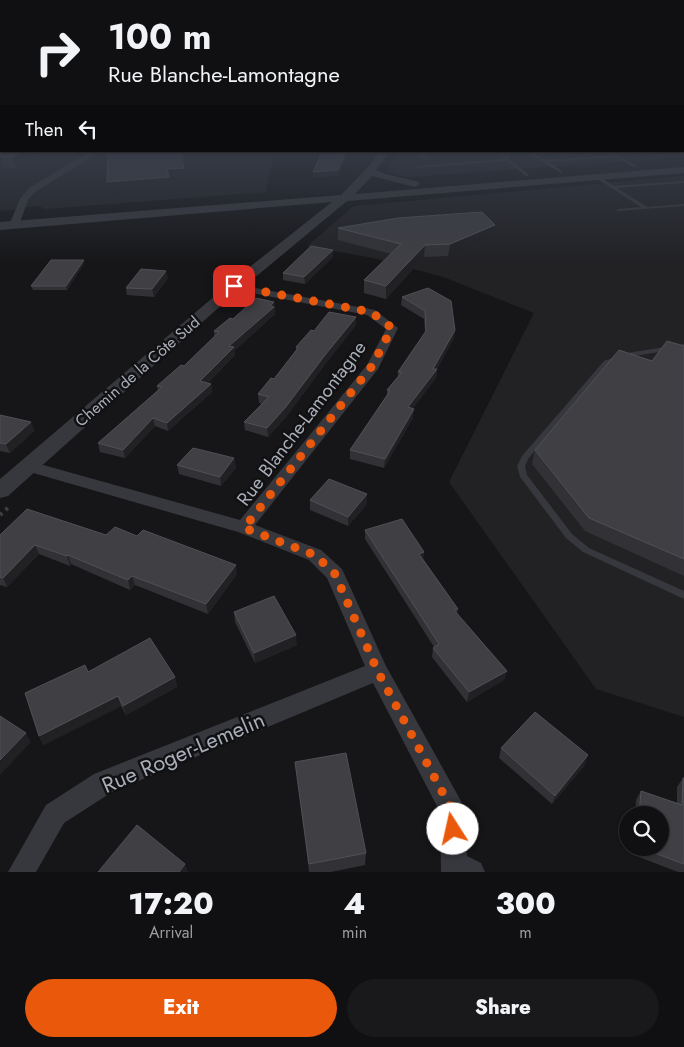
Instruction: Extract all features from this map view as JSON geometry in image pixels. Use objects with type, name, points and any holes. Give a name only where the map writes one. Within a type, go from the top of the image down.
[{"type":"street","points":[[16,221],[24,199],[32,190],[46,182]]},
{"type":"street","name":"Chemin de la Côte Sud","points":[[0,491],[234,286],[348,194],[360,182]]},
{"type":"street","points":[[403,182],[415,184]]},
{"type":"street","points":[[348,194],[444,182]]},
{"type":"street","points":[[0,226],[16,221],[348,194],[528,182]]},
{"type":"street","points":[[0,217],[16,221]]},
{"type":"street","name":"Rue Blanche-Lamontagne","points":[[234,286],[371,312],[392,328],[372,366],[244,528]]},
{"type":"street","points":[[29,466],[244,528],[315,555],[335,574],[378,672],[452,810],[460,870]]},
{"type":"street","name":"Rue Roger-Lemelin","points":[[21,872],[55,814],[103,783],[378,672]]},
{"type":"lane","points":[[604,182],[646,208]]},
{"type":"lane","points":[[614,188],[684,182]]},
{"type":"lane","points":[[619,210],[684,205]]},
{"type":"lane","points":[[684,346],[627,355],[606,362],[525,458],[521,466],[522,475],[568,536],[576,543],[684,595]]},
{"type":"shaded area","points":[[0,182],[268,182],[266,192],[47,209],[38,206],[0,211]]},
{"type":"shaded area","points":[[621,182],[684,182],[684,717],[596,689],[449,482],[534,313],[443,277],[373,258],[307,246],[354,206]]},
{"type":"building","points":[[482,212],[495,225],[450,244],[425,245],[386,286],[364,280],[401,244],[338,228],[398,218]]},
{"type":"building","points":[[311,246],[333,250],[304,277],[283,273]]},
{"type":"building","points":[[51,260],[84,260],[66,286],[31,286]]},
{"type":"building","points":[[141,269],[166,271],[152,289],[126,288]]},
{"type":"building","points":[[428,288],[451,301],[455,330],[433,369],[437,369],[408,407],[414,409],[385,459],[350,450],[390,391],[387,390],[402,372],[398,372],[426,331],[425,311],[402,297]]},
{"type":"building","points":[[256,298],[274,302],[270,306],[274,307],[229,346],[234,347],[200,381],[211,384],[167,423],[153,418],[123,450],[98,443],[162,387],[157,386],[181,365],[184,366],[219,332],[214,331],[230,318],[233,319]]},
{"type":"building","points":[[329,312],[356,317],[285,408],[267,428],[244,422],[269,397],[258,394],[271,378],[274,379],[298,348],[296,347],[311,330],[314,331]]},
{"type":"building","points":[[667,341],[684,346],[684,559],[589,518],[535,450],[619,350],[652,361]]},
{"type":"building","points":[[0,415],[31,422],[6,444],[0,443]]},
{"type":"building","points":[[193,448],[234,458],[220,477],[177,465]]},
{"type":"building","points":[[329,479],[367,494],[348,517],[310,500]]},
{"type":"building","points":[[27,509],[106,535],[115,527],[137,536],[143,530],[236,565],[206,604],[132,576],[128,580],[68,555],[35,545],[3,578],[0,577],[0,535]]},
{"type":"building","points":[[402,519],[424,552],[419,554],[458,609],[454,610],[507,671],[469,692],[433,648],[439,644],[365,530]]},
{"type":"building","points":[[274,596],[296,635],[254,653],[234,612]]},
{"type":"building","points":[[150,638],[175,677],[123,706],[118,696],[39,736],[25,693],[85,665],[88,672]]},
{"type":"building","points":[[535,712],[588,755],[555,796],[501,748]]},
{"type":"building","points":[[0,716],[26,733],[0,760]]},
{"type":"building","points":[[346,753],[366,853],[309,864],[295,762]]},
{"type":"building","points":[[684,778],[684,864],[662,856],[669,856],[669,806],[640,806],[641,791],[682,805]]},
{"type":"building","points":[[137,825],[185,864],[179,872],[98,872]]},
{"type":"route","points":[[234,286],[371,312],[392,328],[372,366],[244,528],[315,555],[335,574],[378,672],[452,810],[453,829]]}]
